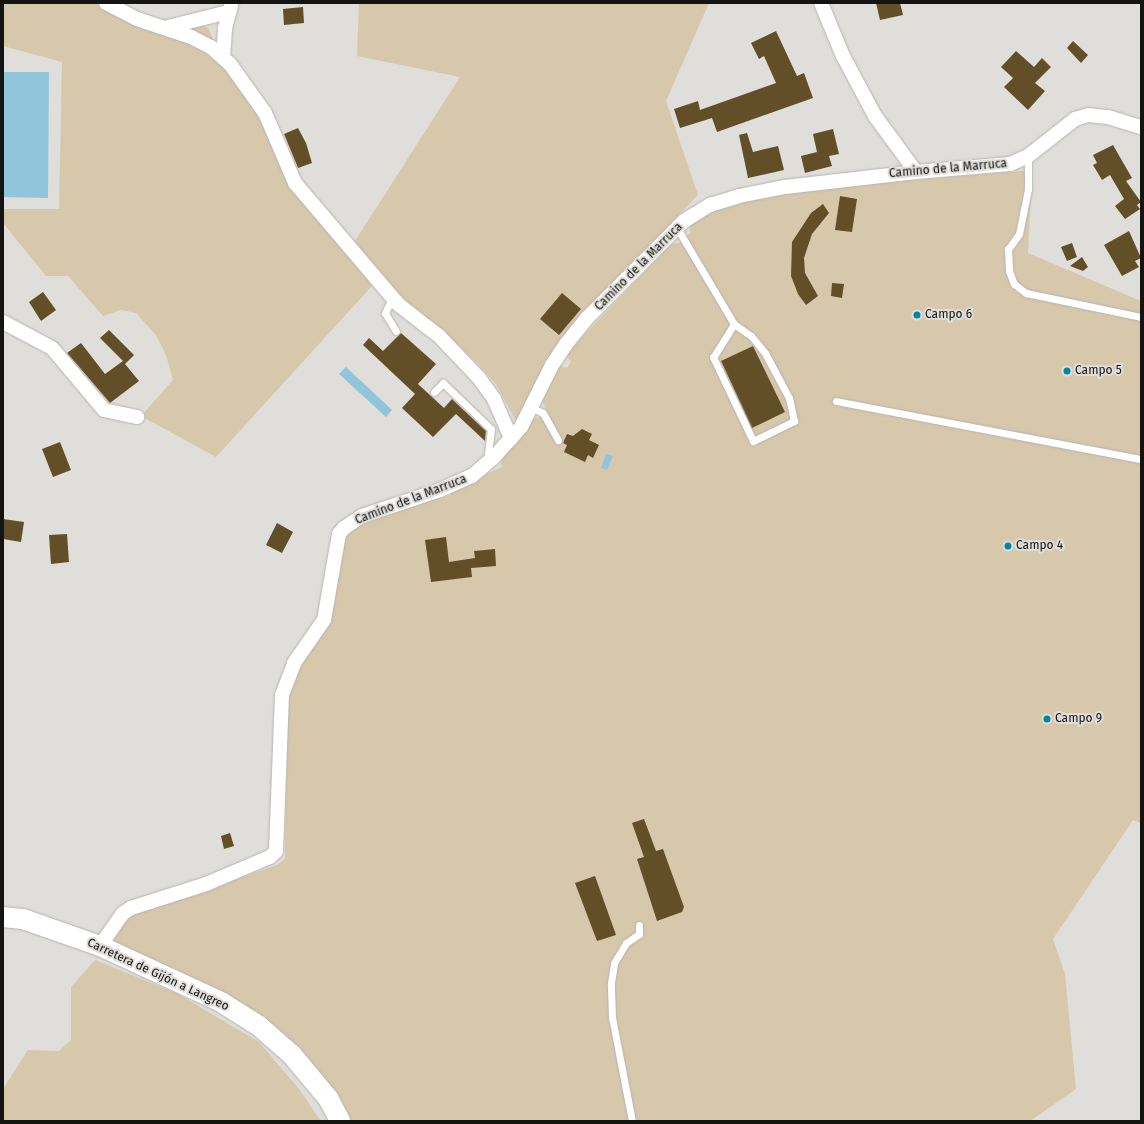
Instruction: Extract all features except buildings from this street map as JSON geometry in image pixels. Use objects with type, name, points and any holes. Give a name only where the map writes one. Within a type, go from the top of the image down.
[{"type":"street","points":[[106,3],[137,19],[168,27],[211,48],[223,58],[251,91],[264,113],[294,183],[392,298],[439,336],[484,384],[494,399],[511,438]]},
{"type":"street","points":[[821,3],[843,56],[872,110],[916,172]]},
{"type":"street","points":[[168,27],[230,8],[223,58]]},
{"type":"street","name":"Camino de la Marruca","points":[[100,946],[122,914],[131,908],[206,884],[270,857],[276,851],[282,695],[294,663],[324,620],[339,534],[344,528],[362,516],[440,490],[472,476],[493,458],[511,438],[531,407],[552,365],[579,329],[677,228],[710,205],[739,196],[785,187],[916,172],[999,167],[1028,156],[1075,119],[1088,116],[1108,117],[1141,127]]},
{"type":"street","points":[[3,322],[52,348],[104,410],[138,417]]},
{"type":"street","name":"Carretera de Gijón a Langreo","points":[[3,917],[22,919],[100,946],[221,1002],[259,1026],[277,1040],[312,1076],[328,1098],[340,1121]]},
{"type":"lane","points":[[1028,156],[1028,189],[1020,234],[1008,249],[1009,271],[1014,284],[1026,293],[1141,317]]},
{"type":"lane","points":[[677,228],[734,324],[751,336],[765,353],[789,398],[794,422],[753,441],[713,357],[734,324]]},
{"type":"lane","points":[[392,298],[385,313],[396,332]]},
{"type":"lane","points":[[434,392],[444,382],[492,429],[488,454],[493,458]]},
{"type":"lane","points":[[836,401],[1141,459]]},
{"type":"lane","points":[[531,407],[543,413],[558,440]]},
{"type":"lane","points":[[632,1121],[612,1017],[611,984],[614,963],[626,943],[639,934],[639,925]]},
{"type":"shaded area","points":[[3,3],[96,3],[108,11],[176,37],[204,52],[225,68],[248,96],[268,135],[342,246],[372,286],[216,457],[141,416],[173,380],[166,355],[156,335],[136,313],[121,310],[103,316],[68,276],[46,276],[3,223],[3,209],[59,209],[62,62],[3,46]]},
{"type":"shaded area","points":[[359,3],[709,3],[666,101],[698,195],[600,297],[516,421],[496,384],[448,335],[414,308],[384,279],[355,241],[460,77],[357,56]]},
{"type":"shaded area","points":[[203,25],[209,29],[216,47],[187,30]]},
{"type":"shaded area","points":[[1032,170],[1028,253],[1141,301],[1141,823],[1133,820],[1053,939],[1065,974],[1076,1089],[1030,1121],[349,1121],[319,1074],[109,943],[120,925],[136,914],[277,865],[285,859],[287,730],[290,687],[332,612],[342,547],[347,534],[353,526],[436,496],[440,499],[451,495],[451,490],[502,467],[500,458],[532,419],[541,417],[545,408],[542,399],[560,366],[567,368],[571,362],[566,354],[671,244],[679,243],[690,233],[690,224],[714,209],[782,191]]},
{"type":"shaded area","points":[[95,960],[178,994],[259,1042],[299,1089],[321,1121],[3,1121],[3,1089],[28,1050],[59,1051],[71,1040],[71,987]]},
{"type":"water","points":[[3,72],[49,72],[48,198],[3,197]]},
{"type":"water","points":[[346,367],[392,410],[386,417],[339,374]]},
{"type":"water","points":[[606,454],[613,456],[607,470],[601,468]]},
{"type":"place","name":"Campo 6","points":[[917,315]]},
{"type":"place","name":"Campo 5","points":[[1067,371]]},
{"type":"place","name":"Campo 4","points":[[1008,546]]},
{"type":"place","name":"Campo 9","points":[[1047,719]]}]
